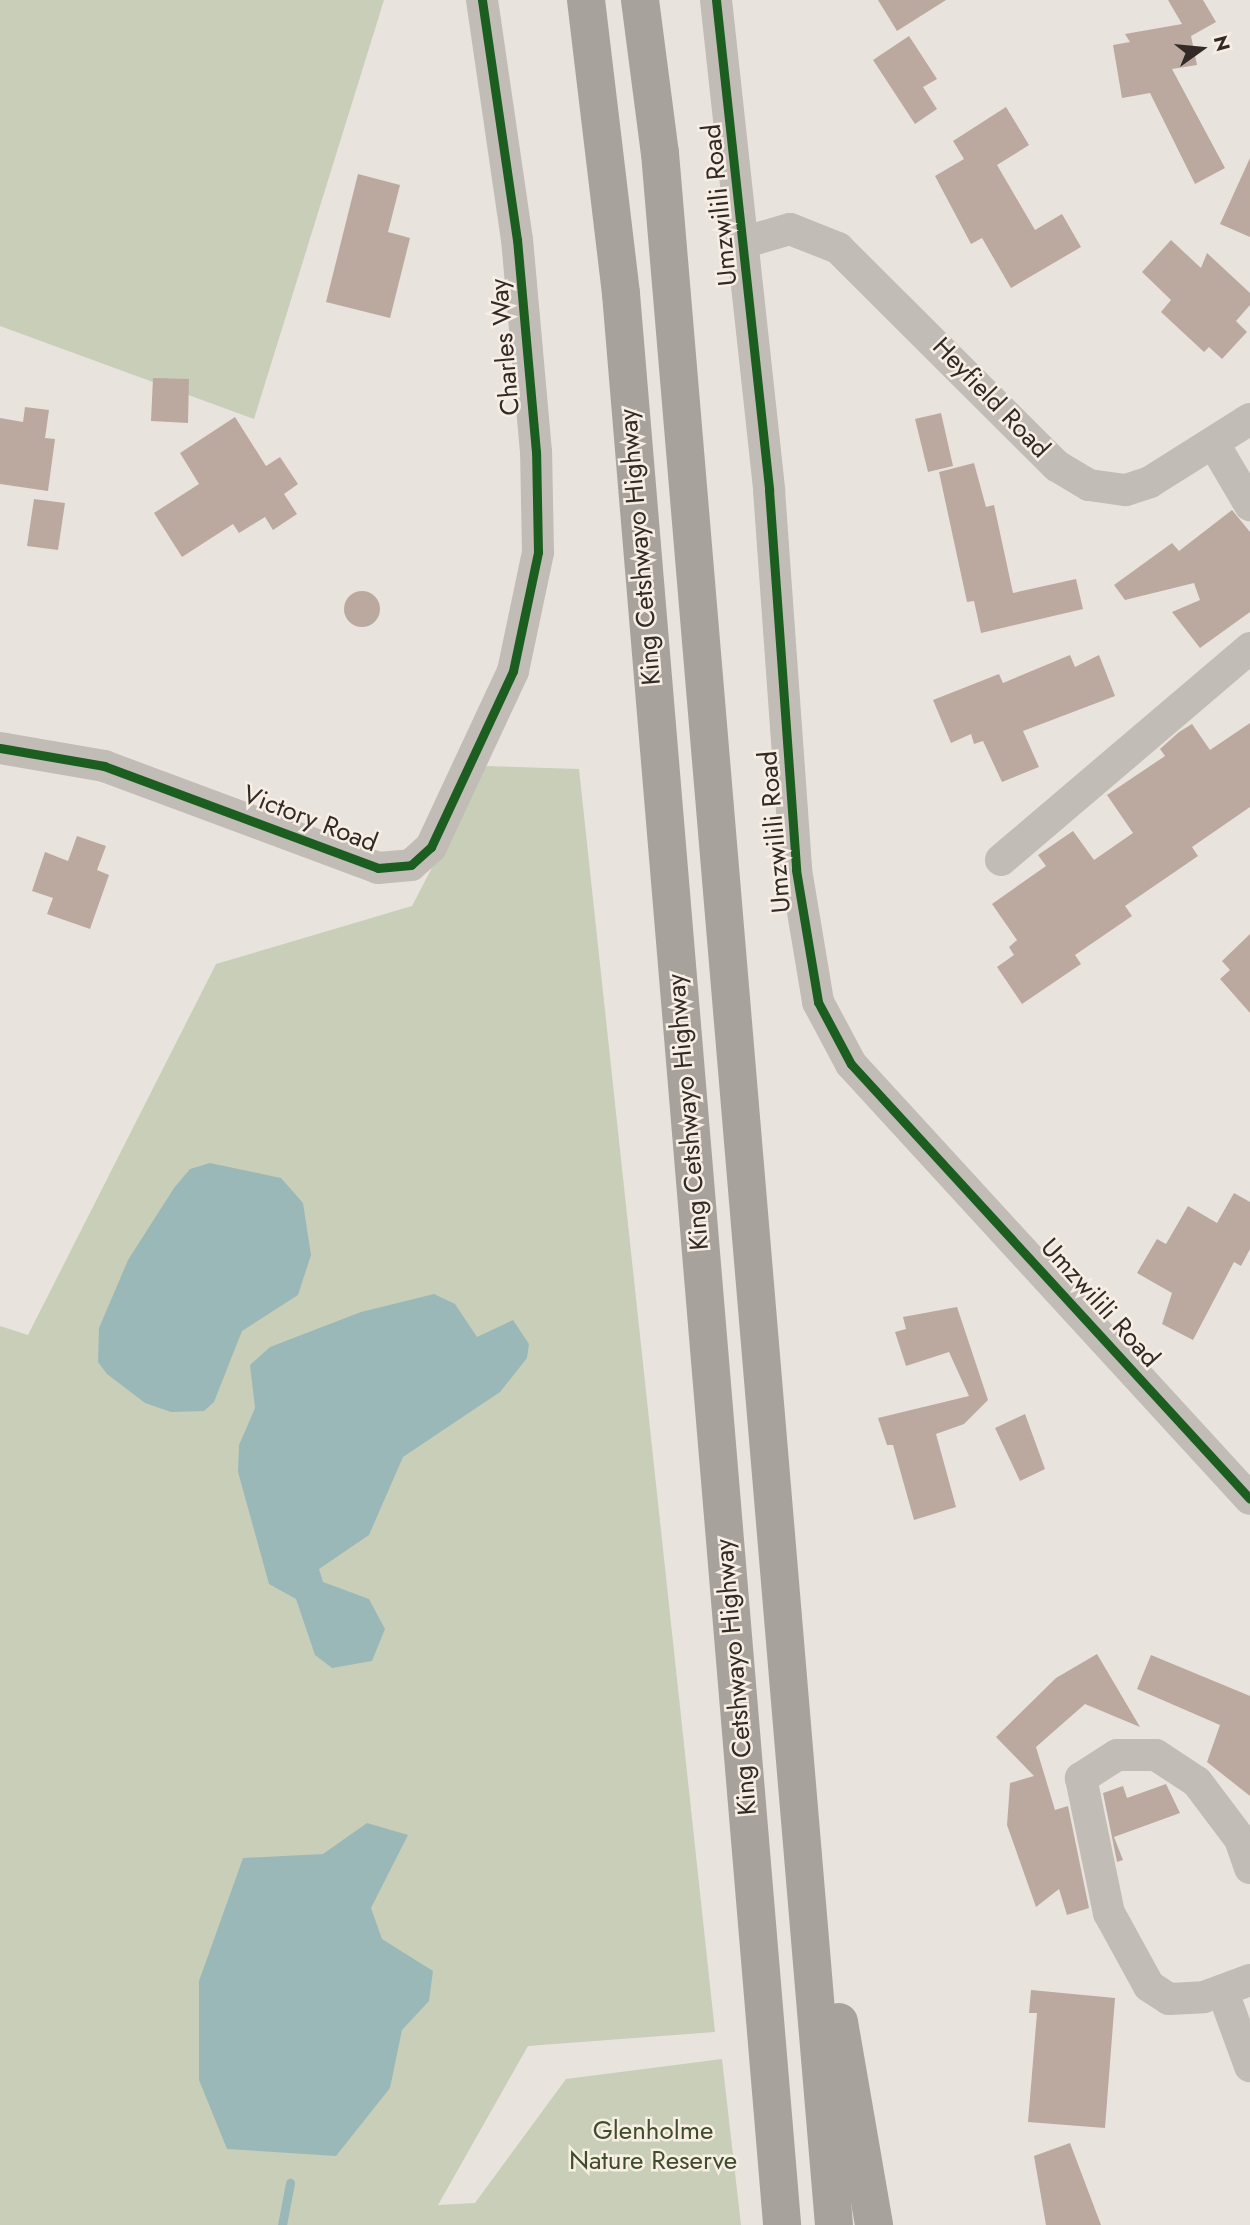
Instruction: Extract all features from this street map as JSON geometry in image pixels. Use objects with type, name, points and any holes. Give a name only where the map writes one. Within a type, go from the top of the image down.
[{"type":"highway","name":"King Cetshwayo Highway","points":[[586,0],[621,294],[782,2225]]},
{"type":"highway","name":"King Cetshwayo Highway","points":[[640,0],[660,153],[834,2225]]},
{"type":"highway","points":[[796,1768],[874,2225]]},
{"type":"street","name":"Charles Way","points":[[482,0],[517,240],[540,504],[536,572],[505,688]]},
{"type":"street","name":"Umzwilili Road","points":[[716,0],[745,243],[782,632],[796,870],[809,965],[829,1030],[851,1063],[1250,1499]]},
{"type":"street","name":"Heyfield Road","points":[[745,243],[790,229],[838,248],[1057,466],[1089,485],[1135,488],[1214,444],[1250,419]]},
{"type":"street","points":[[1214,444],[1250,505]]},
{"type":"street","points":[[1001,860],[1250,648]]},
{"type":"street","name":"Victory Road","points":[[0,748],[104,766],[389,870],[411,865],[431,848],[505,688]]},
{"type":"street","points":[[1250,1868],[1240,1839],[1197,1782],[1156,1755],[1117,1755],[1081,1779],[1108,1913],[1134,1963],[1149,1986],[1169,1999],[1237,1986],[1250,2066]]},
{"type":"green space","points":[[0,0],[384,0],[254,419],[0,326]]},
{"type":"green space","name":"Glenholme Nature Reserve","points":[[485,766],[579,769],[715,2032],[528,2046],[438,2205],[475,2203],[566,2079],[722,2059],[741,2225],[0,2225],[0,1326],[28,1335],[216,964],[412,906]]},
{"type":"water","points":[[210,1163],[281,1178],[303,1203],[311,1255],[298,1295],[242,1331],[214,1402],[204,1411],[171,1412],[145,1403],[107,1374],[98,1362],[99,1328],[128,1260],[174,1188],[190,1169]]},
{"type":"water","points":[[434,1294],[455,1304],[477,1337],[513,1320],[529,1344],[527,1358],[500,1392],[403,1457],[369,1535],[319,1569],[323,1582],[369,1599],[385,1629],[372,1661],[332,1668],[315,1655],[296,1599],[269,1584],[238,1472],[239,1445],[255,1408],[250,1365],[270,1347],[361,1312]]},
{"type":"water","points":[[367,1823],[408,1835],[371,1908],[382,1939],[433,1971],[429,2001],[402,2030],[390,2088],[336,2156],[227,2149],[199,2080],[199,1981],[243,1858],[323,1854]]},
{"type":"building","points":[[878,0],[946,0],[897,31]]},
{"type":"building","points":[[1168,0],[1203,0],[1216,22],[1191,36],[1197,65],[1172,69],[1225,168],[1195,184],[1150,93],[1122,98],[1113,45],[1130,42],[1125,34],[1182,24]]},
{"type":"building","points":[[909,36],[937,79],[923,87],[937,109],[915,124],[873,60]]},
{"type":"building","points":[[1006,107],[1029,145],[997,165],[1035,230],[1062,214],[1081,247],[1011,288],[982,238],[971,244],[935,176],[964,159],[953,141]]},
{"type":"building","points":[[1250,158],[1250,237],[1220,224]]},
{"type":"building","points":[[358,174],[400,185],[388,232],[410,238],[390,318],[326,302]]},
{"type":"building","points":[[1171,240],[1201,268],[1207,253],[1250,293],[1250,305],[1236,321],[1247,332],[1222,359],[1209,347],[1204,352],[1161,312],[1171,300],[1142,272]]},
{"type":"building","points":[[153,378],[189,379],[188,423],[151,421]]},
{"type":"building","points":[[25,407],[49,410],[45,438],[55,439],[48,491],[0,484],[0,418],[23,422]]},
{"type":"building","points":[[941,413],[953,466],[928,472],[915,419]]},
{"type":"building","points":[[235,417],[266,466],[280,457],[298,484],[284,494],[297,514],[273,530],[265,517],[239,533],[233,524],[182,557],[154,513],[199,484],[180,453]]},
{"type":"building","points":[[974,463],[986,507],[994,505],[1013,593],[1076,579],[1083,609],[981,633],[974,601],[967,602],[939,472]]},
{"type":"building","points":[[34,499],[65,503],[58,550],[27,546]]},
{"type":"building","points":[[1232,510],[1250,532],[1250,612],[1200,648],[1172,612],[1200,600],[1194,583],[1125,600],[1114,585],[1172,543],[1179,551]]},
{"type":"building","points":[[362,591],[375,596],[380,609],[375,622],[362,627],[349,622],[344,609],[349,596]]},
{"type":"building","points":[[1070,655],[1075,667],[1099,655],[1115,696],[1023,731],[1039,767],[1002,782],[983,741],[974,744],[971,734],[951,743],[933,700],[999,674],[1003,683]]},
{"type":"building","points":[[1250,723],[1250,807],[1192,847],[1198,856],[1125,906],[1132,916],[1075,955],[1081,964],[1022,1004],[997,967],[1014,955],[1009,947],[1017,940],[992,904],[1046,866],[1038,855],[1073,831],[1094,860],[1133,833],[1107,795],[1165,756],[1160,749],[1179,732],[1192,724],[1210,750]]},
{"type":"building","points":[[77,836],[106,846],[97,870],[109,875],[90,929],[47,914],[53,898],[32,891],[45,852],[68,861]]},
{"type":"building","points":[[1250,934],[1250,1013],[1220,979],[1230,970],[1222,961]]},
{"type":"building","points":[[1234,1193],[1250,1202],[1250,1249],[1241,1266],[1234,1262],[1193,1340],[1162,1324],[1172,1293],[1137,1273],[1157,1239],[1166,1244],[1188,1206],[1217,1223]]},
{"type":"building","points":[[957,1307],[988,1400],[964,1424],[936,1434],[956,1507],[914,1520],[893,1445],[887,1445],[878,1418],[969,1396],[949,1352],[906,1366],[895,1332],[906,1329],[903,1317]]},
{"type":"building","points":[[1025,1414],[1045,1469],[1020,1481],[995,1428]]},
{"type":"building","points":[[1097,1654],[1140,1727],[1085,1704],[1036,1747],[1055,1810],[1068,1806],[1089,1908],[1067,1915],[1059,1889],[1036,1907],[1007,1825],[1010,1783],[1034,1776],[996,1737],[1056,1678]]},
{"type":"building","points":[[1151,1655],[1250,1696],[1250,1796],[1207,1762],[1220,1725],[1137,1689]]},
{"type":"building","points":[[1166,1784],[1180,1813],[1114,1837],[1123,1860],[1117,1862],[1103,1793],[1123,1786],[1127,1798]]},
{"type":"building","points":[[1031,1990],[1115,1998],[1105,2128],[1028,2122],[1037,2013],[1029,2013]]},
{"type":"building","points":[[1070,2143],[1101,2225],[1046,2225],[1034,2156]]},
{"type":"waterway","points":[[282,2225],[290,2183]]},
{"type":"cycle path","points":[[0,748],[104,766],[378,868],[411,865],[431,847],[513,671],[538,552],[536,452],[517,240],[482,0]]},
{"type":"cycle path","points":[[716,0],[769,490],[796,870],[818,1002],[851,1064],[1250,1499]]}]
